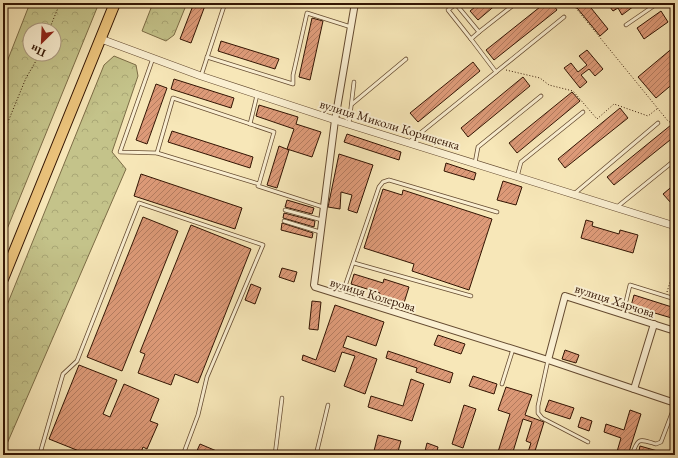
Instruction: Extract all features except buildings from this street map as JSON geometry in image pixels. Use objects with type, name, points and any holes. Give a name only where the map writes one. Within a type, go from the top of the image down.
[{"type":"highway","points":[[3,279],[115,3]]},
{"type":"street","name":"вулиця Колерова","points":[[355,3],[335,120],[320,232],[315,287],[548,360],[675,404]]},
{"type":"street","name":"вулиця Миколи Корищенка","points":[[100,39],[201,76],[335,120],[617,208],[674,224]]},
{"type":"street","name":"вулиця Харчова","points":[[548,360],[565,296],[675,331]]},
{"type":"street","points":[[634,389],[654,324]]},
{"type":"lane","points":[[201,76],[225,3]]},
{"type":"lane","points":[[479,32],[455,3],[448,10],[496,72]]},
{"type":"lane","points":[[471,39],[516,3]]},
{"type":"lane","points":[[626,25],[658,3]]},
{"type":"lane","points":[[207,57],[293,84],[293,75],[307,12],[351,27]]},
{"type":"lane","points":[[408,143],[564,18]]},
{"type":"lane","points":[[153,58],[120,152],[157,153],[259,184],[258,186],[324,207]]},
{"type":"lane","points":[[352,104],[406,59]]},
{"type":"lane","points":[[349,124],[354,82]]},
{"type":"lane","points":[[250,124],[257,94]]},
{"type":"lane","points":[[475,164],[478,147],[541,96]]},
{"type":"lane","points":[[157,153],[173,98],[274,132],[259,184]]},
{"type":"lane","points":[[517,176],[521,162],[583,112]]},
{"type":"lane","points":[[574,194],[658,123]]},
{"type":"lane","points":[[617,208],[675,160]]},
{"type":"lane","points":[[342,295],[382,182],[389,180],[496,212]]},
{"type":"lane","points":[[45,455],[41,452],[41,450],[63,374],[77,361],[139,203],[262,245],[207,377],[198,415],[183,455]]},
{"type":"lane","points":[[285,210],[322,220]]},
{"type":"lane","points":[[284,221],[320,232]]},
{"type":"lane","points":[[354,263],[471,296]]},
{"type":"lane","points":[[623,314],[630,285],[675,299]]},
{"type":"lane","points":[[502,384],[514,349]]},
{"type":"lane","points":[[548,360],[538,406],[538,414],[542,418],[588,442]]},
{"type":"lane","points":[[275,455],[282,398]]},
{"type":"lane","points":[[632,455],[638,440],[656,444],[661,442],[675,404]]},
{"type":"lane","points":[[316,455],[328,405]]},
{"type":"path","points":[[52,22],[60,3]]},
{"type":"path","points":[[562,3],[575,7],[668,121],[675,126]]},
{"type":"path","points":[[3,134],[26,78],[37,62]]},
{"type":"path","points":[[500,69],[540,78],[549,85],[573,91],[597,119],[614,104],[648,116],[658,108]]},
{"type":"path","points":[[665,296],[675,266]]},
{"type":"green space","points":[[30,3],[99,3],[3,239],[3,72],[22,23],[22,62],[62,62],[62,22],[23,22]]},
{"type":"green space","points":[[153,3],[187,3],[174,35],[166,41],[142,31]]},
{"type":"green space","points":[[114,56],[136,65],[138,76],[112,152],[126,169],[3,453],[3,315],[104,65]]}]
